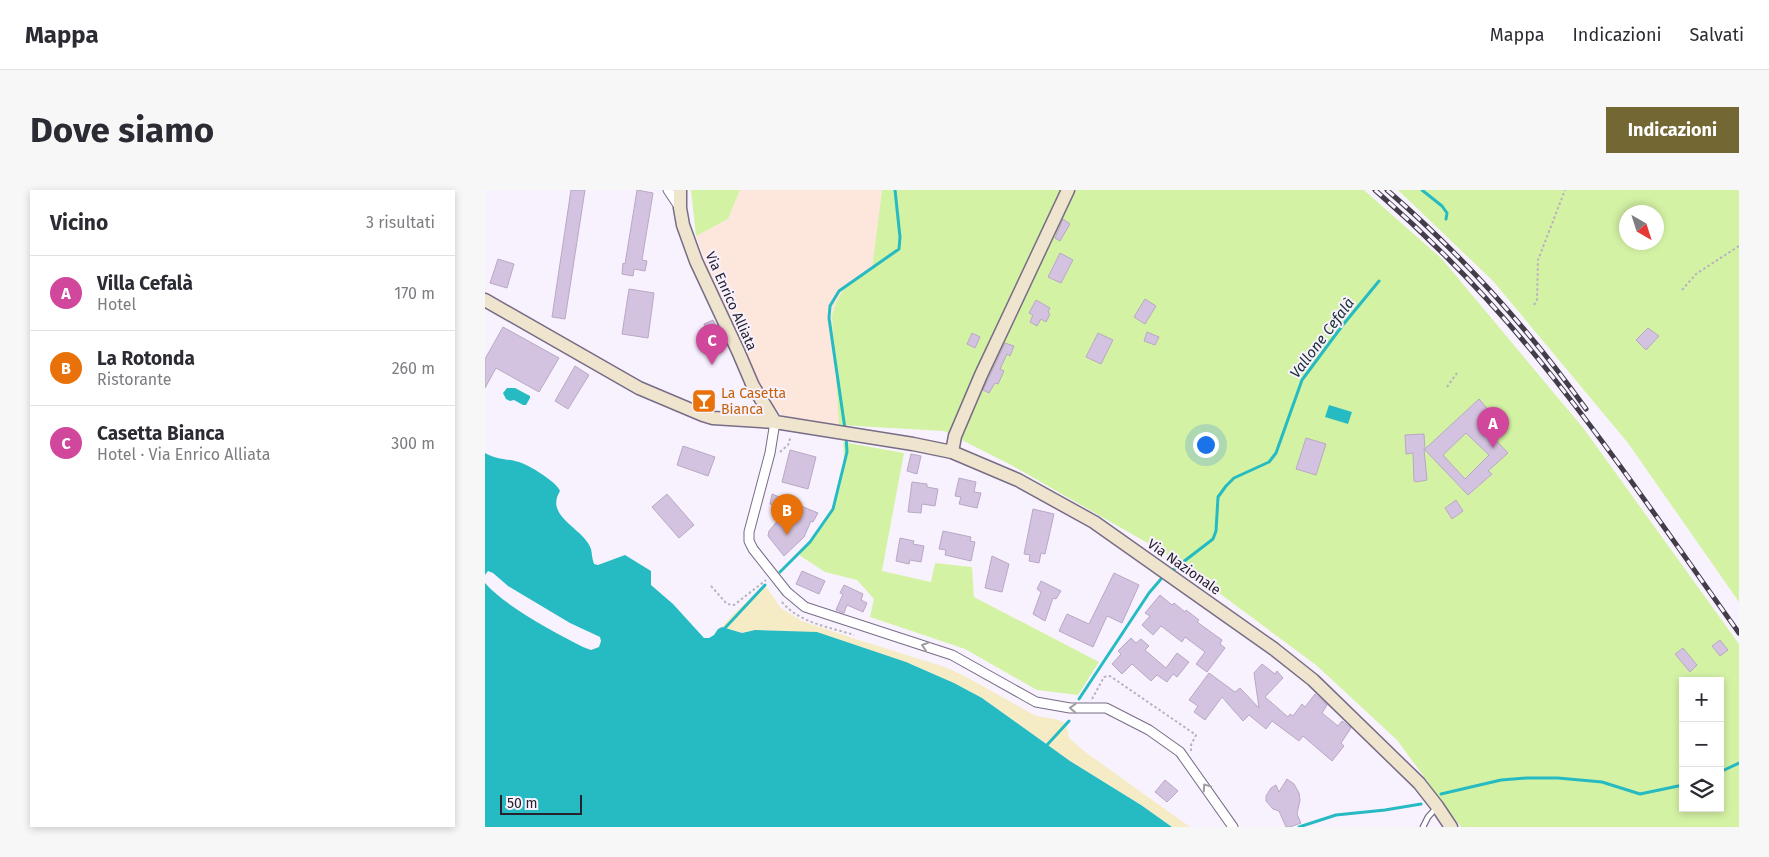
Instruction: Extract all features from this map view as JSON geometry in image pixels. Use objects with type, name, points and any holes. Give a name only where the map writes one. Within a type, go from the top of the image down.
[{"type":"main road","points":[[680,208],[681,190]]},
{"type":"main road","points":[[952,452],[955,436],[981,375],[1068,190]]},
{"type":"main road","name":"Via Enrico Alliata","points":[[680,208],[683,225],[696,261],[753,386],[775,422]]},
{"type":"main road","name":"Via Nazionale","points":[[485,300],[639,388],[692,411],[713,418],[775,422],[952,452],[1018,480],[1094,522],[1274,649],[1313,680],[1419,783],[1451,827]]},
{"type":"street","name":"Via Enrico Alliata","points":[[668,190],[680,208]]},
{"type":"street","points":[[775,422],[770,453],[749,532],[749,541],[787,592],[805,607],[952,655],[1036,702],[1070,708],[1106,708],[1149,730],[1180,752],[1233,827]]},
{"type":"lane","points":[[1423,827],[1437,806]]},
{"type":"path","points":[[1534,305],[1537,300],[1538,260],[1565,190]]},
{"type":"path","points":[[1682,290],[1696,274],[1739,246]]},
{"type":"path","points":[[1447,387],[1457,373]]},
{"type":"path","points":[[778,453],[788,445],[793,425]]},
{"type":"path","points":[[711,586],[727,604],[734,605],[765,580],[767,581]]},
{"type":"path","points":[[780,598],[787,608],[801,617],[857,636]]},
{"type":"path","points":[[1089,702],[1104,678],[1110,676],[1196,735],[1191,745],[1191,753]]},
{"type":"shaded area","points":[[740,190],[882,190],[872,269],[847,285],[832,317],[839,425],[785,418],[768,401],[714,285],[696,236],[728,219]]},
{"type":"green space","points":[[691,190],[740,190],[728,219],[696,236]]},
{"type":"green space","points":[[882,190],[1364,190],[1442,259],[1584,429],[1739,644],[1739,827],[1461,827],[1397,740],[1316,665],[1165,553],[1011,465],[944,431],[839,425],[832,317],[841,293],[872,269]]},
{"type":"green space","points":[[1398,190],[1739,190],[1739,602],[1628,443],[1493,281]]},
{"type":"green space","points":[[843,442],[904,453],[882,571],[931,582],[935,563],[972,567],[974,597],[1099,662],[1078,695],[1037,690],[965,649],[870,617],[874,599],[857,580],[825,572],[799,555],[820,530],[835,503],[843,474]]},
{"type":"sand","points":[[765,585],[781,608],[802,621],[945,667],[1036,716],[1066,723],[1069,738],[1084,751],[1190,827],[1172,827],[1141,805],[1070,761],[982,698],[913,665],[802,632],[755,630],[742,633],[722,627],[732,615]]},
{"type":"water","points":[[507,388],[515,388],[530,396],[526,405],[506,399],[503,393]]},
{"type":"water","points":[[1329,405],[1352,412],[1348,424],[1325,417]]},
{"type":"water","points":[[485,453],[524,464],[554,483],[560,491],[556,500],[557,508],[567,522],[587,542],[591,549],[594,564],[598,565],[625,555],[651,571],[651,585],[673,604],[704,638],[714,635],[722,627],[742,633],[755,630],[817,632],[906,662],[954,683],[982,698],[1070,761],[1141,805],[1172,827],[485,827],[485,583],[518,610],[583,647],[591,650],[599,647],[601,641],[600,637],[570,623],[508,586],[493,573],[488,571],[485,575]]},
{"type":"building","points":[[571,190],[585,190],[565,319],[552,317]]},
{"type":"building","points":[[637,190],[653,193],[642,260],[647,261],[645,271],[634,269],[633,276],[622,274]]},
{"type":"building","points":[[1063,219],[1070,224],[1060,241],[1055,238]]},
{"type":"building","points":[[1060,253],[1073,260],[1061,283],[1048,277]]},
{"type":"building","points":[[498,259],[514,264],[507,288],[490,283]]},
{"type":"building","points":[[629,289],[654,293],[648,338],[622,334]]},
{"type":"building","points":[[1145,299],[1156,306],[1145,324],[1134,317]]},
{"type":"building","points":[[1036,300],[1050,308],[1048,312],[1050,314],[1046,322],[1041,319],[1037,326],[1030,322],[1033,315],[1029,313]]},
{"type":"building","points":[[713,320],[719,332],[709,336],[704,324]]},
{"type":"building","points":[[503,327],[559,358],[539,392],[496,368],[485,388],[485,359]]},
{"type":"building","points":[[1648,328],[1659,336],[1646,350],[1636,340]]},
{"type":"building","points":[[1147,332],[1159,337],[1155,345],[1144,341]]},
{"type":"building","points":[[972,333],[980,337],[975,348],[967,344]]},
{"type":"building","points":[[1098,333],[1113,340],[1101,364],[1086,357]]},
{"type":"building","points":[[1005,343],[1014,346],[1010,356],[1007,354],[1000,369],[1004,371],[998,384],[995,383],[989,393],[983,390]]},
{"type":"building","points":[[575,366],[589,375],[568,409],[555,401]]},
{"type":"building","points":[[1479,399],[1498,421],[1487,431],[1508,453],[1488,471],[1492,474],[1468,495],[1424,449],[1427,480],[1414,481],[1413,453],[1406,454],[1405,435],[1424,434],[1425,449]],"holes":[[[1466,433],[1489,455],[1465,479],[1443,455]]]},
{"type":"building","points":[[1306,438],[1326,444],[1316,475],[1296,469]]},
{"type":"building","points":[[683,446],[715,457],[708,476],[677,465]]},
{"type":"building","points":[[790,450],[816,457],[808,489],[782,482]]},
{"type":"building","points":[[911,454],[921,456],[917,474],[907,471]]},
{"type":"building","points":[[959,478],[976,482],[974,492],[981,493],[977,508],[959,504],[961,497],[955,496]]},
{"type":"building","points":[[912,482],[927,484],[927,487],[938,489],[935,506],[922,504],[921,513],[908,512]]},
{"type":"building","points":[[667,494],[694,525],[679,538],[652,507]]},
{"type":"building","points":[[772,494],[818,513],[813,522],[811,521],[804,537],[784,556],[768,536],[769,531],[786,511],[770,504]]},
{"type":"building","points":[[1456,500],[1463,511],[1452,519],[1445,508]]},
{"type":"building","points":[[1033,509],[1054,514],[1045,554],[1041,553],[1039,563],[1029,561],[1030,555],[1024,554]]},
{"type":"building","points":[[943,531],[971,537],[970,541],[975,542],[971,561],[945,555],[946,550],[939,549]]},
{"type":"building","points":[[900,538],[914,541],[913,544],[924,546],[921,562],[910,560],[909,564],[896,561]]},
{"type":"building","points":[[992,556],[1009,564],[1002,592],[985,588]]},
{"type":"building","points":[[802,571],[825,581],[819,594],[796,584]]},
{"type":"building","points":[[1114,573],[1139,585],[1122,623],[1107,616],[1093,647],[1059,631],[1067,614],[1089,624]]},
{"type":"building","points":[[1041,581],[1061,591],[1056,599],[1053,598],[1045,621],[1033,614],[1041,592],[1037,589]]},
{"type":"building","points":[[844,585],[863,594],[861,600],[867,603],[863,612],[847,605],[844,613],[836,610],[843,594],[840,593]]},
{"type":"building","points":[[1160,595],[1172,605],[1174,603],[1185,612],[1186,610],[1199,620],[1197,622],[1222,640],[1220,644],[1225,648],[1207,672],[1196,664],[1205,652],[1185,637],[1182,642],[1161,626],[1153,635],[1142,625],[1150,616],[1145,613]]},
{"type":"building","points":[[1131,638],[1136,643],[1141,639],[1149,646],[1145,650],[1166,668],[1177,653],[1189,662],[1177,677],[1173,674],[1167,682],[1157,675],[1151,681],[1132,664],[1122,674],[1112,664],[1121,654],[1118,651]]},
{"type":"building","points":[[1720,640],[1728,650],[1720,656],[1712,646]]},
{"type":"building","points":[[1683,648],[1697,665],[1690,672],[1675,654]]},
{"type":"building","points":[[1262,664],[1275,674],[1277,671],[1283,678],[1265,697],[1288,717],[1290,714],[1293,716],[1302,704],[1305,707],[1315,694],[1327,705],[1322,713],[1338,726],[1342,721],[1351,728],[1341,743],[1344,746],[1332,761],[1303,736],[1299,741],[1272,721],[1266,729],[1249,715],[1243,721],[1222,697],[1205,720],[1194,712],[1198,706],[1189,700],[1209,673],[1235,692],[1240,688],[1259,708],[1254,673]]},
{"type":"building","points":[[1287,779],[1294,784],[1299,793],[1300,800],[1297,814],[1301,823],[1290,827],[1286,827],[1279,811],[1273,809],[1266,801],[1266,796],[1271,788],[1276,785],[1279,792]]},
{"type":"building","points":[[1165,780],[1178,791],[1167,802],[1155,792]]},
{"type":"waterway","points":[[845,429],[829,318],[830,306],[839,291],[899,249],[900,237],[895,190]]},
{"type":"waterway","name":"Vallone Cefalà","points":[[1422,190],[1442,206],[1447,213],[1446,219]]},
{"type":"waterway","name":"Vallone Cefalà","points":[[1174,569],[1213,539],[1216,531],[1218,497],[1226,486],[1234,478],[1269,462],[1276,453],[1302,380],[1342,326],[1379,281]]},
{"type":"waterway","points":[[780,572],[810,542],[833,509],[847,452],[846,436]]},
{"type":"waterway","name":"Vallone Cefalà","points":[[1079,699],[1149,593],[1161,579]]},
{"type":"waterway","points":[[725,628],[765,585]]},
{"type":"waterway","name":"Vallone Cefalà","points":[[1047,745],[1069,721]]},
{"type":"waterway","points":[[1724,770],[1739,763]]},
{"type":"waterway","points":[[1441,794],[1501,780],[1527,778],[1558,778],[1602,782],[1640,794],[1679,786]]},
{"type":"waterway","points":[[1299,827],[1336,815],[1421,804]]},
{"type":"railway","points":[[1375,190],[1456,267],[1531,350],[1611,454],[1739,633]]},
{"type":"railway","points":[[1387,190],[1468,266],[1541,350],[1586,409]]},
{"type":"place","name":"Casetta Bianca","points":[[712,365]]},
{"type":"place","name":"La Casetta Bianca","points":[[704,401]]},
{"type":"place","name":"Villa Cefalà","points":[[1493,448]]},
{"type":"place","name":"La Rotonda","points":[[787,535]]}]
